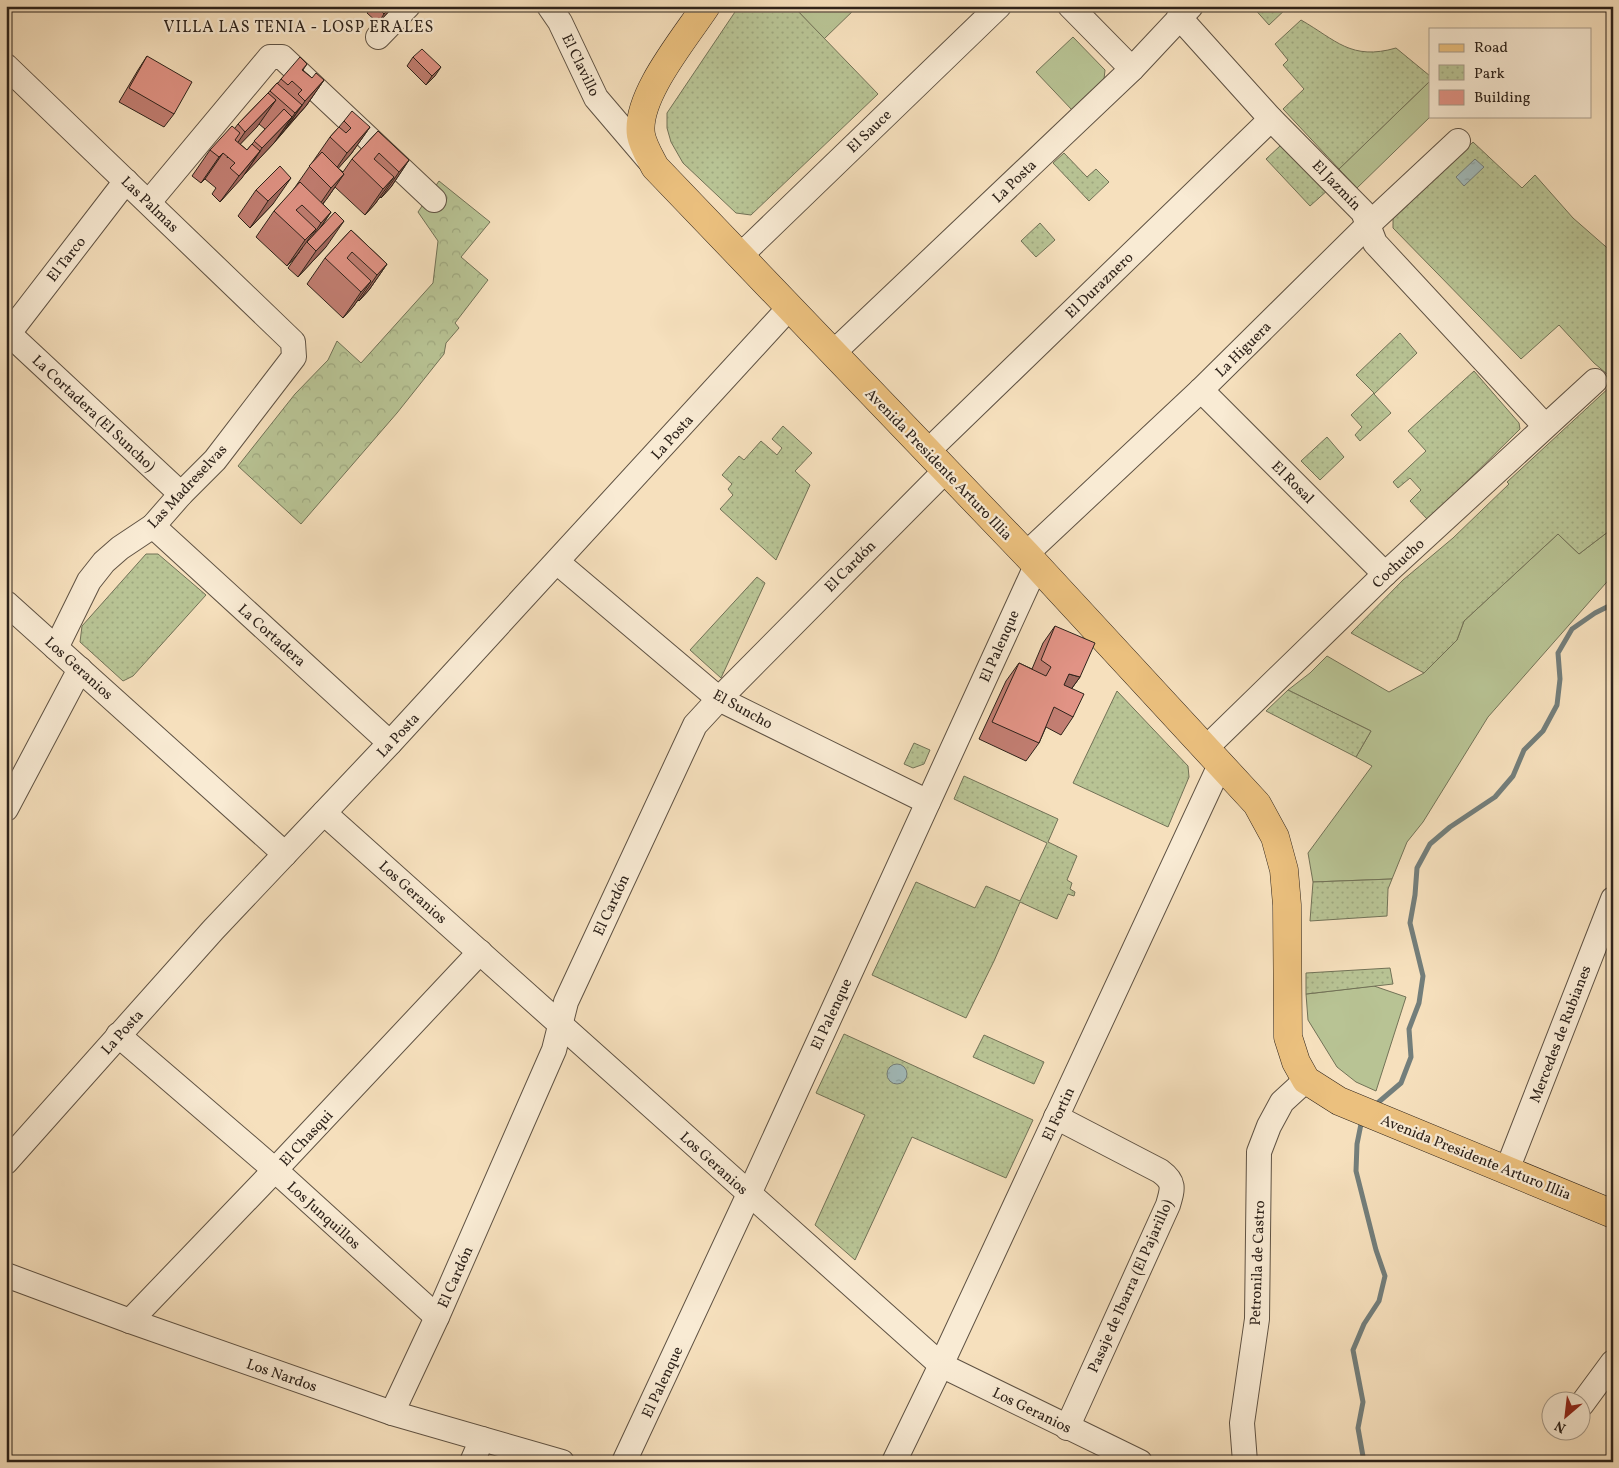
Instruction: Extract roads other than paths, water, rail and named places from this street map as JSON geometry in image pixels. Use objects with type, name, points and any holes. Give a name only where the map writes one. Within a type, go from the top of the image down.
[{"type":"main road","points":[[655,167],[641,134],[643,108],[658,76],[706,6]]},
{"type":"main road","name":"Avenida Presidente Arturo Illia","points":[[655,167],[1031,560],[1213,757]]},
{"type":"main road","points":[[1213,757],[1257,804],[1275,837],[1284,870],[1287,905],[1288,1037],[1296,1062],[1306,1080]]},
{"type":"main road","name":"Avenida Presidente Arturo Illia","points":[[1306,1080],[1339,1101],[1613,1214]]},
{"type":"street","points":[[378,37],[408,6]]},
{"type":"street","name":"El Clavillo","points":[[550,6],[560,22],[596,98],[655,167]]},
{"type":"street","name":"El Sauce","points":[[740,256],[999,6]]},
{"type":"street","points":[[1070,6],[1132,69]]},
{"type":"street","name":"La Posta","points":[[833,353],[1132,69],[1185,12]]},
{"type":"street","name":"El Jazmín","points":[[1185,12],[1271,119],[1363,212],[1375,243],[1545,426]]},
{"type":"street","points":[[149,202],[270,57],[282,56],[434,200]]},
{"type":"street","name":"Las Palmas","points":[[6,66],[293,342]]},
{"type":"street","name":"El Duraznero","points":[[936,461],[1271,119]]},
{"type":"street","name":"La Higuera","points":[[1031,560],[1368,225],[1458,141]]},
{"type":"street","name":"El Tarco","points":[[7,334],[126,181]]},
{"type":"street","name":"La Posta","points":[[6,1162],[118,1035],[390,743],[789,308]]},
{"type":"street","name":"La Cortadera (El Suncho)","points":[[7,334],[181,494]]},
{"type":"street","name":"Las Madreselvas","points":[[56,648],[89,581],[104,562],[120,548],[153,526],[181,494],[215,460],[294,357],[293,342]]},
{"type":"street","name":"Cochucho","points":[[1213,757],[1385,574],[1595,381]]},
{"type":"street","name":"El Rosal","points":[[1201,390],[1385,574]]},
{"type":"street","name":"El Cardón","points":[[392,1413],[437,1317],[554,1050],[566,1002],[695,726],[936,461]]},
{"type":"street","name":"La Cortadera","points":[[153,526],[390,743]]},
{"type":"street","name":"El Palenque","points":[[624,1462],[928,802],[1031,560]]},
{"type":"street","name":"El Suncho","points":[[557,562],[718,699],[928,802]]},
{"type":"street","name":"Los Geranios","points":[[6,603],[285,854]]},
{"type":"street","points":[[6,808],[80,669]]},
{"type":"street","name":"El Fortin","points":[[894,1462],[1056,1117],[1213,757]]},
{"type":"street","name":"Los Geranios","points":[[324,812],[941,1365],[1066,1428],[1140,1462]]},
{"type":"street","name":"Mercedes de Rubianes","points":[[1507,1170],[1613,899]]},
{"type":"street","name":"El Chasqui","points":[[130,1321],[480,952]]},
{"type":"street","name":"Los Junquillos","points":[[118,1035],[275,1170],[437,1317]]},
{"type":"street","name":"Petronila de Castro","points":[[1245,1462],[1242,1423],[1257,1319],[1259,1152],[1269,1126],[1282,1102],[1306,1080]]},
{"type":"street","name":"Pasaje de Ibarra (El Pajarillo)","points":[[1056,1117],[1160,1171],[1169,1177],[1173,1188],[1168,1205],[1066,1428]]},
{"type":"street","name":"Los Nardos","points":[[6,1275],[130,1321],[392,1413],[562,1462]]},
{"type":"street","points":[[1592,1390],[1613,1362]]},
{"type":"street","points":[[472,1462],[482,1439]]},
{"type":"water","points":[[1475,159],[1484,167],[1464,186],[1456,177]]},
{"type":"water","points":[[893,1064],[901,1064],[907,1070],[907,1078],[901,1084],[893,1084],[887,1078],[887,1070]]},
{"type":"waterway","points":[[1374,1106],[1401,1083],[1411,1057],[1409,1029],[1419,1003],[1423,976],[1410,923],[1417,868],[1430,844],[1450,827],[1495,797],[1513,776],[1524,750],[1543,731],[1557,705],[1560,679],[1558,653],[1572,629],[1595,613],[1613,604]]},
{"type":"waterway","points":[[1362,1119],[1357,1144],[1356,1171],[1376,1250],[1385,1276],[1379,1301],[1364,1324],[1353,1350],[1363,1402],[1358,1428],[1364,1462]]},
{"type":"district","name":"VILLA LAS TENIA - LOSP ERALES","points":[[299,26]]}]
